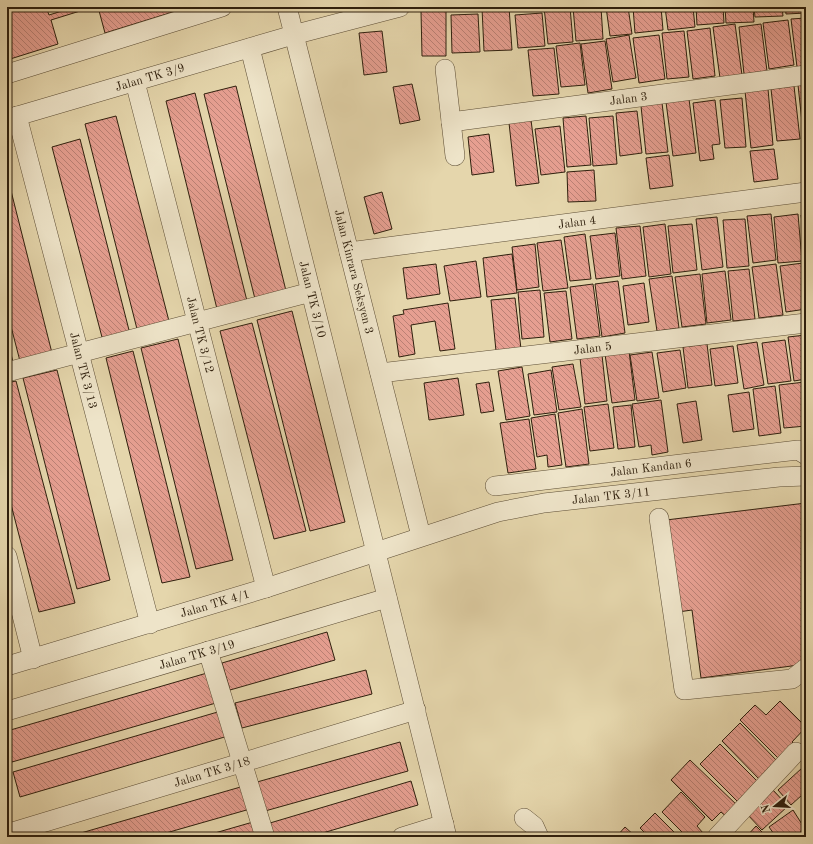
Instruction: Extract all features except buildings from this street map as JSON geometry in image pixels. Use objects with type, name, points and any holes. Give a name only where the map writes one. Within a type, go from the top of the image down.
[{"type":"street","points":[[7,74],[222,7]]},
{"type":"street","name":"Jalan Kinrara Seksyen 3","points":[[286,7],[380,373],[420,536]]},
{"type":"street","name":"Jalan TK 3/9","points":[[12,118],[293,35],[400,7]]},
{"type":"street","name":"Jalan TK 3/10","points":[[250,48],[446,831]]},
{"type":"street","points":[[445,69],[455,156]]},
{"type":"street","name":"Jalan 3","points":[[451,122],[806,75]]},
{"type":"street","name":"Jalan TK 3/12","points":[[135,82],[266,588]]},
{"type":"street","name":"Jalan TK 3/13","points":[[12,118],[79,354],[150,624]]},
{"type":"street","name":"Jalan 4","points":[[349,252],[806,192]]},
{"type":"street","points":[[7,372],[311,292]]},
{"type":"street","name":"Jalan 5","points":[[380,373],[806,323]]},
{"type":"street","name":"Jalan Kandan 6","points":[[495,486],[798,450],[806,455]]},
{"type":"street","name":"Jalan TK 3/11","points":[[420,536],[498,512],[544,503],[779,477],[806,476]]},
{"type":"street","points":[[659,518],[684,690],[792,679],[806,668]]},
{"type":"street","name":"Jalan TK 4/1","points":[[7,666],[266,588],[420,536]]},
{"type":"street","points":[[7,556],[33,659]]},
{"type":"street","name":"Jalan TK 3/19","points":[[7,710],[387,598]]},
{"type":"street","points":[[208,651],[265,837]]},
{"type":"street","name":"Jalan TK 3/18","points":[[9,832],[416,710]]},
{"type":"street","points":[[717,837],[796,752]]},
{"type":"street","points":[[524,818],[534,826],[539,837]]},
{"type":"street","points":[[402,837],[446,831]]}]
